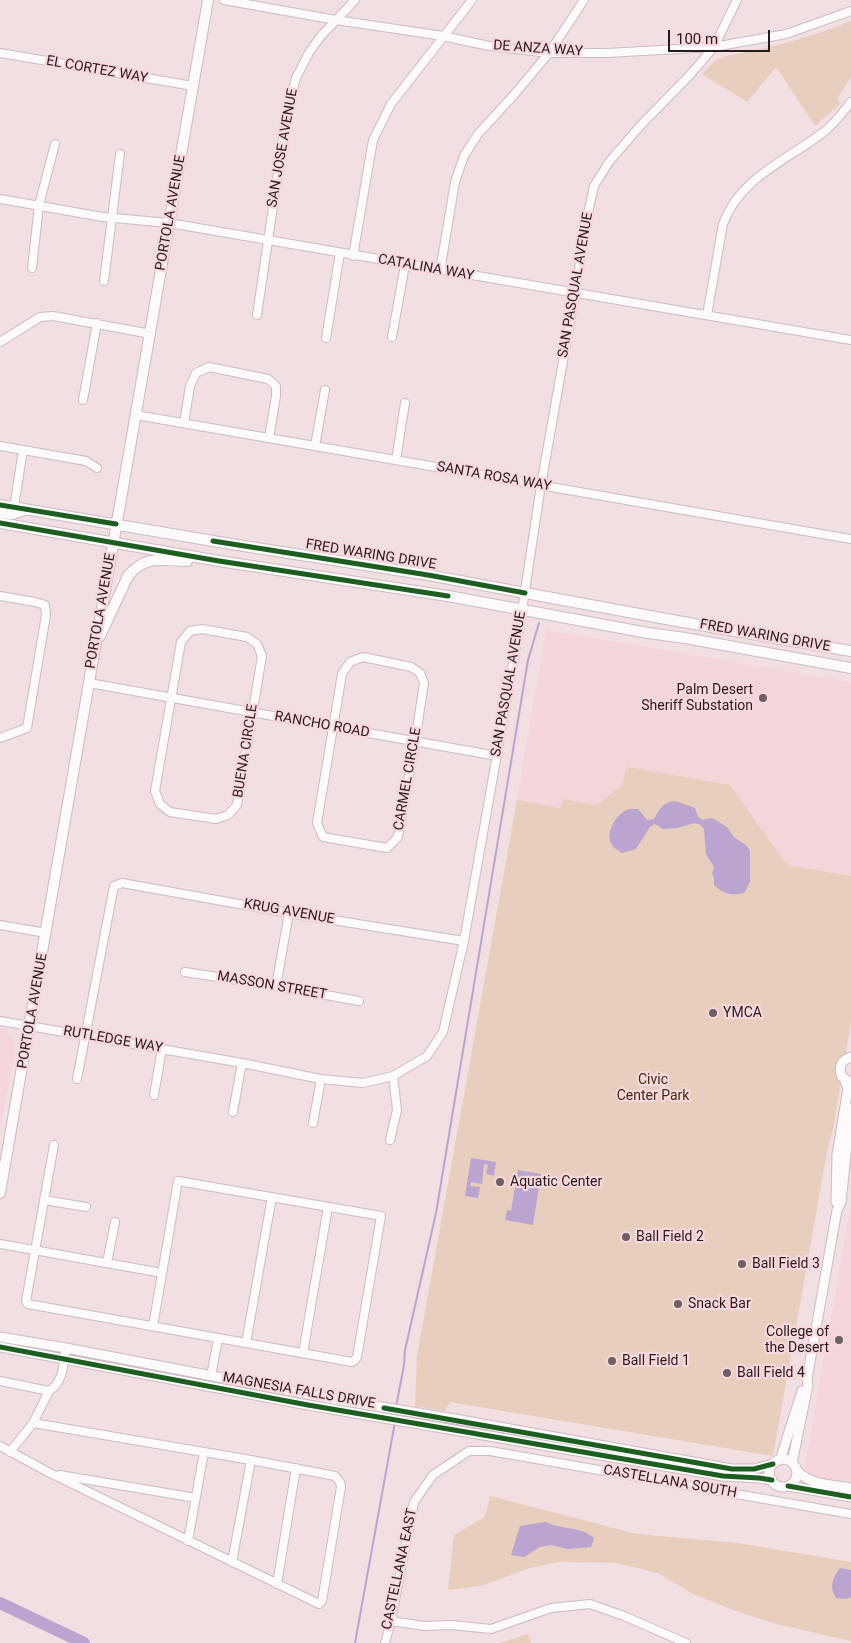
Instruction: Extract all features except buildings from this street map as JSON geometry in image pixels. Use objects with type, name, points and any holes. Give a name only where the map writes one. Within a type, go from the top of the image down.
[{"type":"main road","name":"PORTOLA AVENUE","points":[[0,1194],[208,0]]},
{"type":"main road","name":"FRED WARING DRIVE","points":[[0,505],[428,575],[677,622],[851,651]]},
{"type":"main road","points":[[0,513],[12,514],[26,509]]},
{"type":"main road","name":"FRED WARING DRIVE","points":[[0,523],[219,561],[448,596],[522,611],[851,668]]},
{"type":"main road","points":[[95,648],[128,576],[141,563],[151,560],[219,561]]},
{"type":"street","name":"DE ANZA WAY","points":[[224,0],[336,20],[443,36],[489,46],[549,53],[607,53],[714,47],[786,34],[851,11]]},
{"type":"street","name":"SAN JOSE AVENUE","points":[[257,315],[287,112],[296,78],[310,51],[355,0]]},
{"type":"street","points":[[353,256],[373,140],[391,104],[472,0]]},
{"type":"street","points":[[440,271],[455,182],[464,156],[478,134],[514,96],[549,53],[584,0]]},
{"type":"street","name":"SAN PASQUAL AVENUE","points":[[226,1061],[321,1079],[363,1083],[393,1076],[427,1056],[444,1032],[464,940],[497,756],[525,593],[541,485],[594,186],[610,162],[640,126],[688,77],[714,47],[737,0]]},
{"type":"street","name":"EL CORTEZ WAY","points":[[0,54],[193,86]]},
{"type":"street","points":[[707,315],[723,224],[734,200],[760,175],[826,130],[851,102]]},
{"type":"street","points":[[32,268],[39,205],[55,144]]},
{"type":"street","points":[[104,281],[120,154]]},
{"type":"street","name":"CATALINA WAY","points":[[0,199],[113,218],[170,224],[267,240],[851,340]]},
{"type":"street","points":[[326,338],[340,253]]},
{"type":"street","points":[[392,337],[405,265]]},
{"type":"street","points":[[0,342],[40,317],[53,316],[151,334]]},
{"type":"street","points":[[82,400],[97,323]]},
{"type":"street","points":[[184,423],[190,386],[196,373],[209,368],[268,379],[276,386],[269,438]]},
{"type":"street","points":[[316,446],[325,390]]},
{"type":"street","points":[[396,460],[405,403]]},
{"type":"street","name":"SANTA ROSA WAY","points":[[136,415],[851,537]]},
{"type":"street","points":[[0,446],[86,461],[97,468]]},
{"type":"street","points":[[14,507],[23,450]]},
{"type":"street","points":[[0,596],[45,605],[46,615],[27,728],[0,738]]},
{"type":"street","name":"BUENA CIRCLE","points":[[202,629],[247,637],[257,644],[262,656],[253,712],[237,805],[228,815],[216,819],[170,812],[160,804],[155,791],[171,697],[180,642],[190,631],[202,629]]},
{"type":"street","name":"CARMEL CIRCLE","points":[[363,657],[411,666],[420,673],[424,683],[416,742],[398,836],[387,848],[323,837],[317,823],[333,727],[342,674],[350,662],[363,657]]},
{"type":"street","name":"RANCHO ROAD","points":[[89,683],[497,756]]},
{"type":"street","name":"KRUG AVENUE","points":[[85,1035],[114,886],[122,883],[289,913],[464,940]]},
{"type":"street","points":[[276,986],[289,913]]},
{"type":"street","points":[[0,925],[46,933]]},
{"type":"street","name":"MASSON STREET","points":[[185,972],[359,1001]]},
{"type":"street","name":"RUTLEDGE WAY","points":[[0,1021],[162,1048],[226,1061]]},
{"type":"street","points":[[77,1079],[85,1035]]},
{"type":"street","points":[[154,1095],[162,1048]]},
{"type":"street","points":[[788,1486],[795,1480],[795,1467],[808,1385],[807,1379],[837,1210],[837,1155],[848,1088],[848,1082],[842,1077],[840,1069],[843,1061],[851,1057]]},
{"type":"street","points":[[233,1112],[242,1063]]},
{"type":"street","points":[[390,1140],[397,1110],[393,1076]]},
{"type":"street","points":[[313,1123],[321,1079]]},
{"type":"street","points":[[837,1210],[841,1202],[851,1108]]},
{"type":"street","points":[[54,1145],[26,1301],[28,1304],[352,1362],[356,1360],[381,1216],[178,1181],[152,1326]]},
{"type":"street","points":[[246,1343],[272,1197]]},
{"type":"street","points":[[44,1200],[86,1207]]},
{"type":"street","points":[[303,1352],[328,1207]]},
{"type":"street","points":[[107,1263],[115,1222]]},
{"type":"street","points":[[0,1244],[162,1272]]},
{"type":"street","name":"MAGNESIA FALLS DRIVE","points":[[0,1338],[66,1348],[384,1408],[412,1418],[723,1476],[772,1480]]},
{"type":"street","points":[[211,1376],[218,1339]]},
{"type":"street","name":"MAGNESIA FALLS DRIVE","points":[[0,1347],[383,1418],[412,1418]]},
{"type":"street","points":[[10,1452],[33,1423],[50,1391],[60,1382],[66,1348]]},
{"type":"street","points":[[807,1379],[793,1416],[784,1450],[770,1472],[772,1480],[778,1486],[851,1497]]},
{"type":"street","points":[[0,1382],[50,1391]]},
{"type":"street","points":[[412,1418],[448,1423],[455,1419],[732,1469],[754,1469],[788,1460],[804,1478],[851,1488]]},
{"type":"street","points":[[0,1446],[50,1473],[318,1604],[322,1601],[341,1487],[336,1476],[33,1423]]},
{"type":"street","name":"CASTELLANA SOUTH","points":[[490,1451],[851,1514]]},
{"type":"street","name":"CASTELLANA EAST","points":[[385,1643],[391,1622],[414,1502],[433,1475],[469,1452],[490,1451]]},
{"type":"street","points":[[188,1541],[204,1452]]},
{"type":"street","points":[[232,1562],[251,1460]]},
{"type":"street","points":[[277,1584],[296,1468]]},
{"type":"street","points":[[50,1473],[196,1498]]},
{"type":"street","points":[[391,1622],[424,1626],[452,1625],[491,1629],[551,1608],[590,1604],[624,1616],[686,1643]]},
{"type":"shaded area","points":[[546,630],[851,682],[851,876],[787,865],[730,785],[626,768],[623,785],[596,805],[563,799],[561,808],[517,800]]},
{"type":"shaded area","points":[[675,801],[695,808],[698,817],[703,820],[712,818],[727,827],[734,837],[746,845],[750,851],[750,882],[744,893],[728,894],[714,885],[712,874],[714,867],[706,854],[704,829],[701,825],[695,823],[677,828],[663,829],[655,824],[650,827],[636,849],[622,853],[612,845],[610,835],[613,824],[624,811],[638,809],[647,820],[654,819],[664,805]]},
{"type":"shaded area","points":[[0,1028],[6,1029],[16,1043],[0,1130]]},
{"type":"shaded area","points":[[471,1158],[496,1162],[494,1176],[486,1174],[488,1165],[484,1164],[482,1184],[471,1182],[470,1186],[480,1187],[478,1198],[465,1196]]},
{"type":"shaded area","points":[[518,1170],[541,1174],[533,1225],[505,1220],[507,1210],[511,1211]]},
{"type":"shaded area","name":"College of the Desert","points":[[851,1204],[851,1484],[803,1476]]},
{"type":"shaded area","points":[[546,1522],[589,1534],[594,1538],[591,1547],[567,1549],[552,1545],[540,1547],[524,1557],[511,1555],[520,1526]]},
{"type":"shaded area","points":[[840,1568],[851,1570],[851,1597],[845,1599],[836,1598],[832,1586],[833,1579]]},
{"type":"green space","points":[[851,21],[851,77],[837,99],[841,103],[815,126],[776,67],[747,102],[702,74],[715,61],[726,56],[789,42]]},
{"type":"green space","name":"Civic Center Park","points":[[626,767],[730,785],[787,865],[851,876],[851,1022],[773,1456],[450,1402],[445,1411],[415,1406],[417,1356],[517,800],[561,808],[563,799],[596,805],[623,785]]},
{"type":"green space","points":[[490,1496],[637,1534],[738,1543],[851,1562],[851,1641],[776,1624],[733,1610],[693,1594],[658,1573],[617,1563],[559,1562],[530,1568],[481,1586],[448,1590],[454,1535],[485,1517]]},
{"type":"green space","points":[[528,1634],[531,1643],[500,1643]]},
{"type":"waterway","points":[[396,1407],[405,1350],[436,1213],[528,660],[539,623]]},
{"type":"waterway","points":[[355,1643],[395,1422]]},
{"type":"waterway","points":[[0,1603],[84,1643]]},
{"type":"cycle path","points":[[0,505],[116,524]]},
{"type":"cycle path","points":[[0,523],[219,561],[448,596]]},
{"type":"cycle path","points":[[213,541],[428,575],[525,593]]},
{"type":"cycle path","points":[[0,1347],[308,1405],[723,1476],[772,1480]]},
{"type":"cycle path","points":[[384,1408],[732,1469],[754,1469],[773,1464]]},
{"type":"cycle path","points":[[788,1486],[851,1497]]},
{"type":"place","name":"Palm Desert Sheriff Substation","points":[[763,698]]},
{"type":"place","name":"YMCA","points":[[713,1013]]},
{"type":"place","name":"Aquatic Center","points":[[500,1182]]},
{"type":"place","name":"Ball Field 2","points":[[626,1237]]},
{"type":"place","name":"Ball Field 3","points":[[742,1264]]},
{"type":"place","name":"Snack Bar","points":[[678,1304]]},
{"type":"place","name":"College of the Desert","points":[[839,1340]]},
{"type":"place","name":"Ball Field 1","points":[[612,1361]]},
{"type":"place","name":"Ball Field 4","points":[[727,1373]]}]
